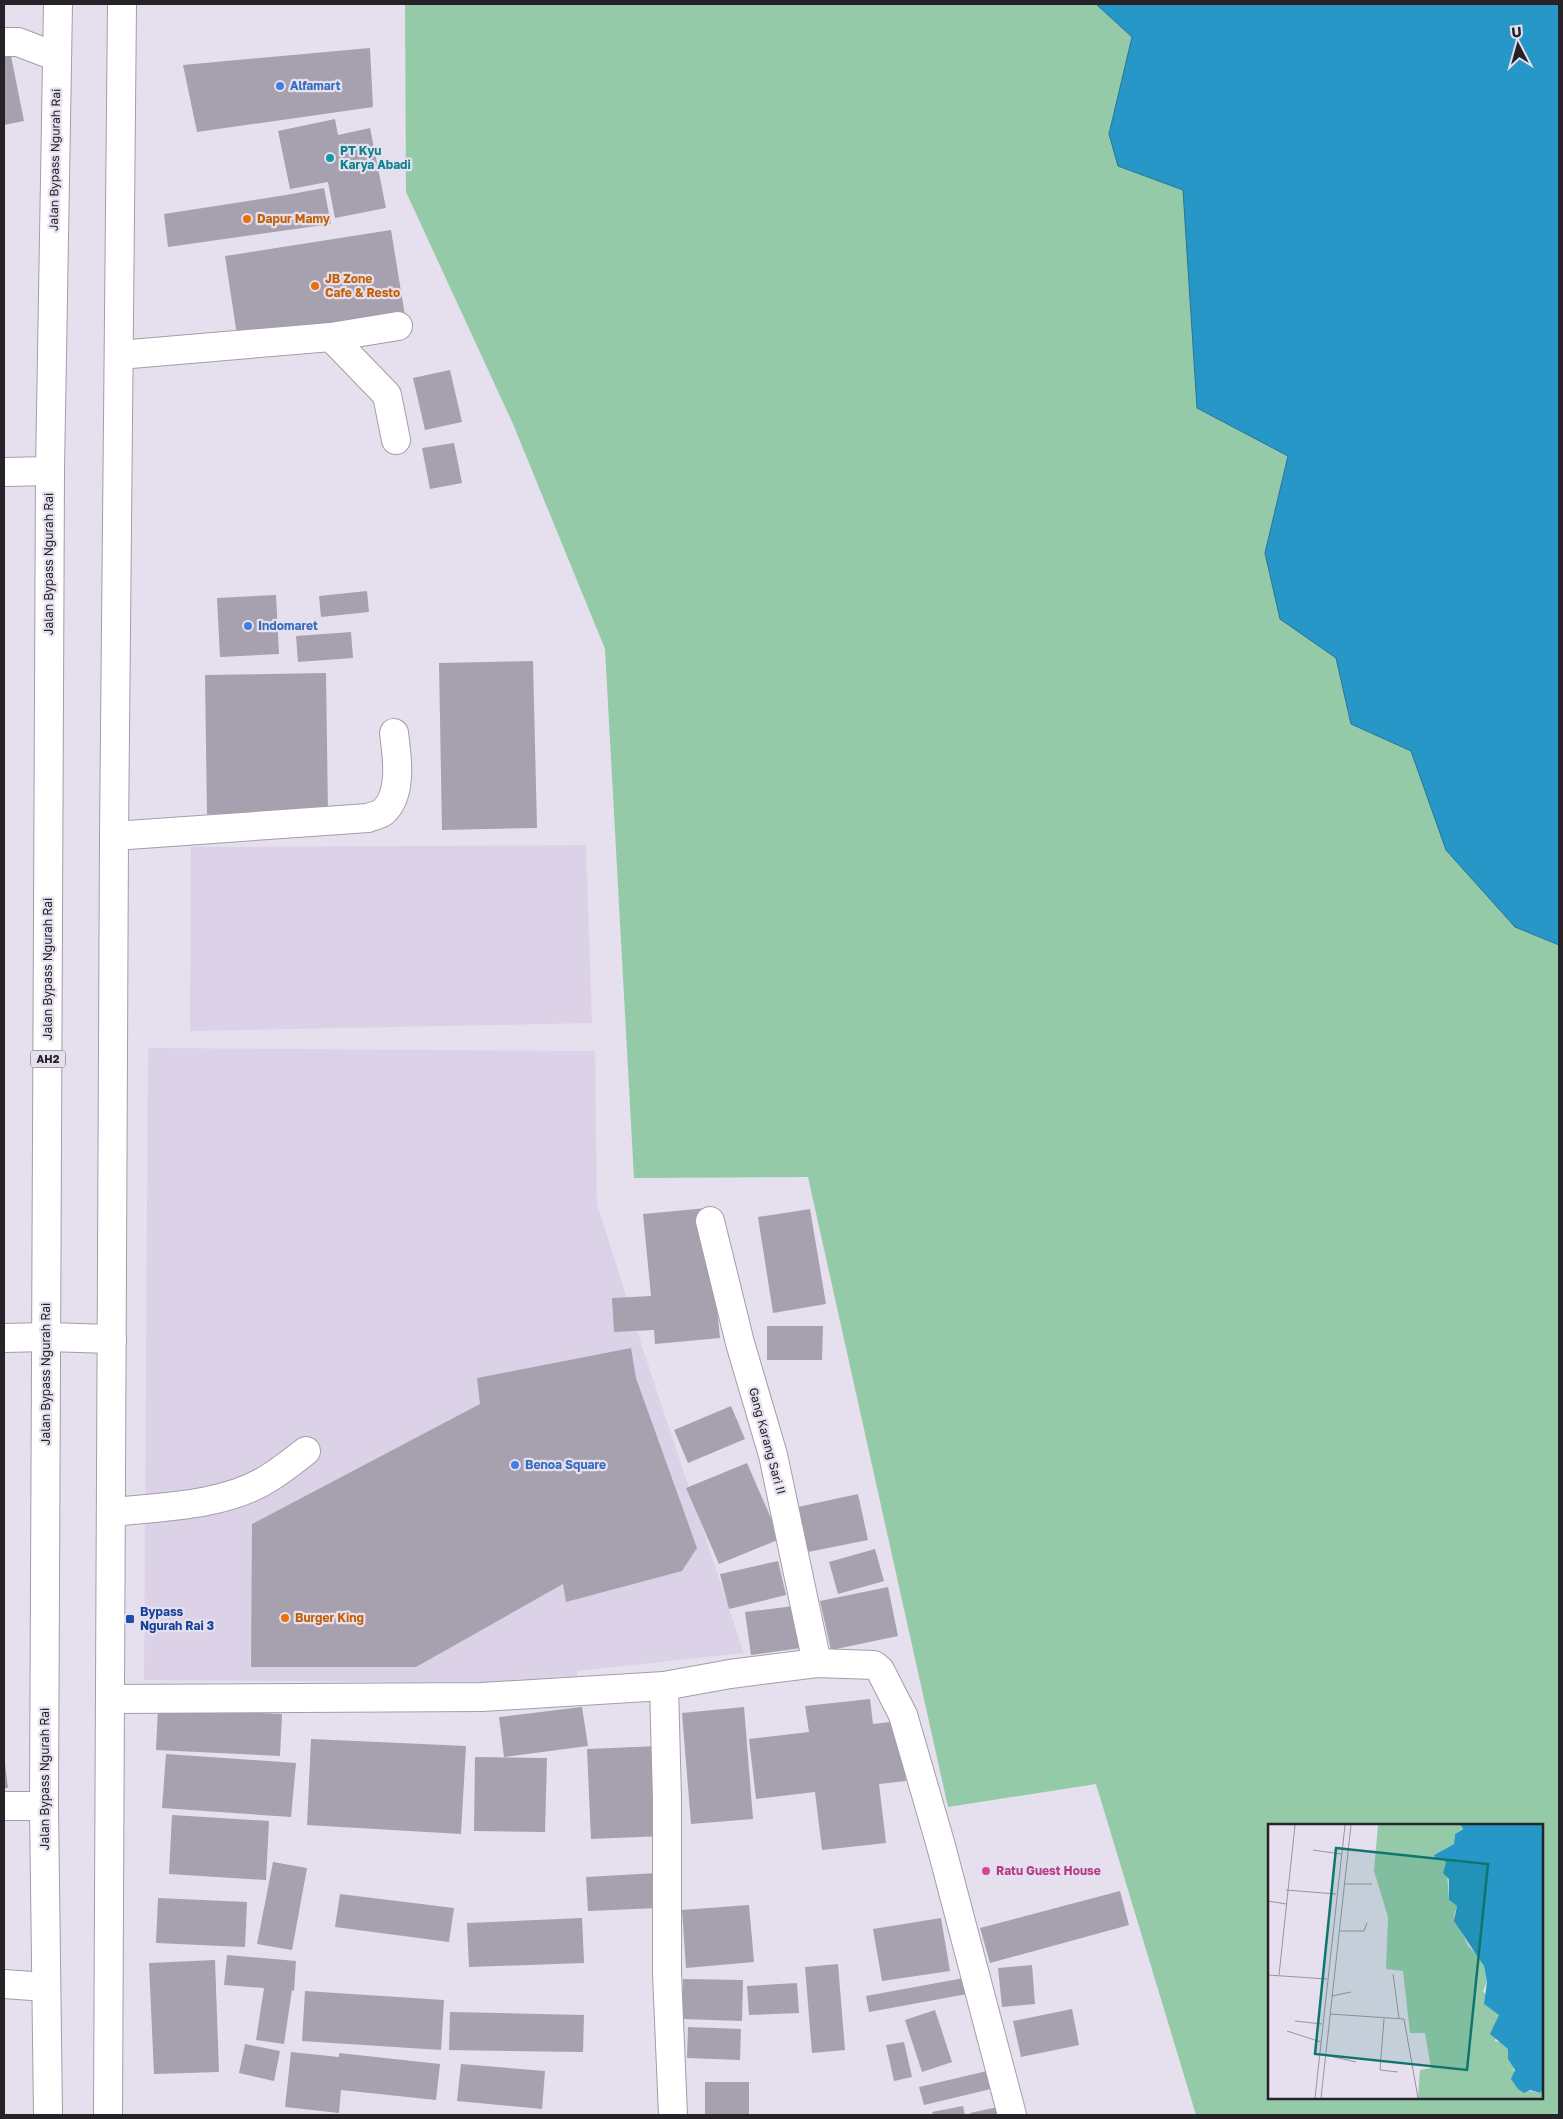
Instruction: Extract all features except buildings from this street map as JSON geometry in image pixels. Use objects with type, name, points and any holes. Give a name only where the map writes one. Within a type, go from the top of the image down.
[{"type":"main road","name":"Jalan Bypass Ngurah Rai","points":[[48,2115],[44,1806],[50,471],[58,4]]},
{"type":"main road","points":[[111,2115],[110,1699],[114,836],[122,4]]},
{"type":"main road","points":[[4,42],[18,42],[57,57]]},
{"type":"main road","points":[[119,355],[331,336],[398,326]]},
{"type":"main road","points":[[331,336],[387,395],[396,440]]},
{"type":"main road","points":[[4,472],[50,471]]},
{"type":"main road","points":[[114,836],[368,818],[382,812],[393,798],[399,764],[394,733]]},
{"type":"main road","name":"Gang Karang Sari II","points":[[710,1221],[740,1343],[773,1455],[817,1664]]},
{"type":"main road","points":[[4,1338],[112,1339]]},
{"type":"main road","points":[[111,1512],[210,1501],[248,1489],[268,1479],[306,1450]]},
{"type":"main road","points":[[110,1699],[482,1697],[664,1686],[730,1674],[817,1664],[874,1665],[880,1670],[903,1714],[941,1846],[1012,2115]]},
{"type":"main road","points":[[664,1686],[667,1799],[666,1973],[673,2115]]},
{"type":"main road","points":[[4,1806],[44,1806]]},
{"type":"main road","points":[[4,1984],[46,1987]]},
{"type":"shaded area","points":[[586,845],[592,1023],[190,1031],[191,847]]},
{"type":"shaded area","name":"Benoa Square","points":[[148,1048],[595,1051],[597,1204],[744,1653],[577,1671],[578,1683],[144,1680]]},
{"type":"green space","points":[[405,4],[1096,4],[1132,37],[1109,134],[1119,166],[1183,189],[1197,408],[1288,456],[1265,553],[1280,618],[1336,658],[1351,724],[1411,751],[1446,850],[1515,927],[1559,945],[1559,2115],[1196,2115],[1096,1784],[948,1807],[808,1177],[634,1178],[605,649],[513,424],[406,192]]},
{"type":"water","points":[[1096,4],[1559,4],[1559,945],[1515,927],[1446,850],[1411,751],[1351,724],[1336,658],[1280,619],[1265,553],[1288,456],[1197,408],[1183,190],[1118,166],[1109,134],[1132,37]]},
{"type":"place","name":"Alfamart","points":[[280,86]]},
{"type":"place","name":"PT Kyu Karya Abadi","points":[[330,158]]},
{"type":"place","name":"Dapur Mamy","points":[[247,219]]},
{"type":"place","name":"JB Zone Cafe & Resto","points":[[315,286]]},
{"type":"place","name":"Indomaret","points":[[248,626]]},
{"type":"place","name":"Benoa Square","points":[[515,1465]]},
{"type":"place","name":"Burger King","points":[[285,1618]]},
{"type":"place","name":"Bypass Ngurah Rai 3","points":[[130,1619]]},
{"type":"place","name":"Ratu Guest House","points":[[986,1871]]}]
